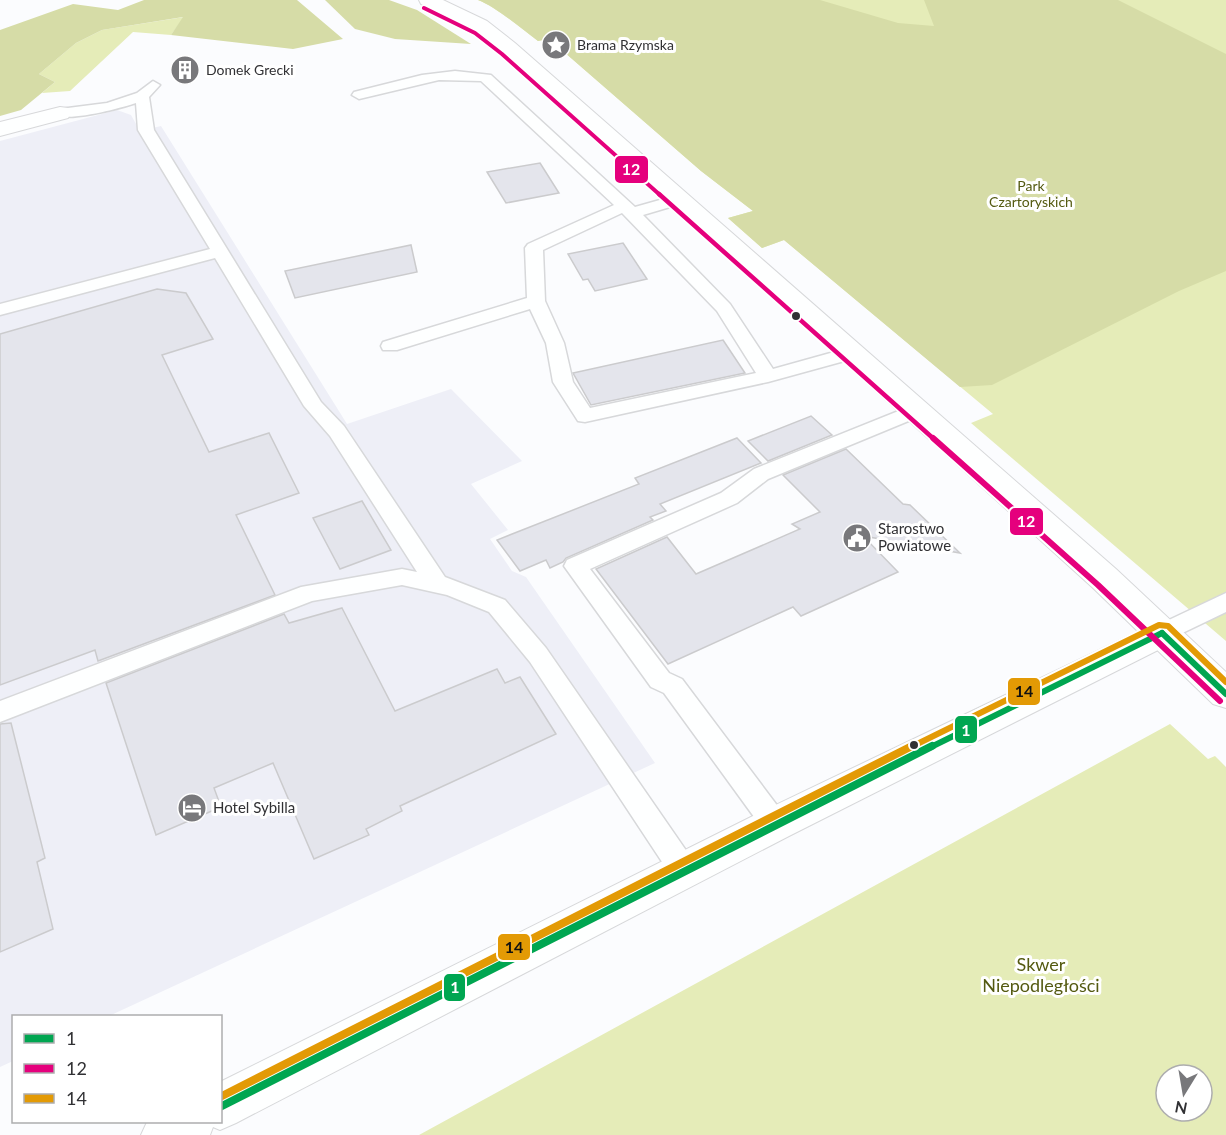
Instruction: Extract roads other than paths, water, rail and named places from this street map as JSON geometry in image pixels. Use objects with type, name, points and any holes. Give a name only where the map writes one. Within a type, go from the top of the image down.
[{"type":"main road","points":[[428,0],[480,26],[508,47],[916,410],[1226,694]]},
{"type":"main road","points":[[0,129],[60,113]]},
{"type":"main road","points":[[222,1106],[775,824],[1162,633]]},
{"type":"main road","points":[[165,1135],[190,1123]]},
{"type":"lane","points":[[359,95],[453,75],[473,75],[486,78],[628,210],[724,308],[768,376]]},
{"type":"lane","points":[[60,113],[109,107],[148,91],[146,130],[314,406],[337,431],[437,584]]},
{"type":"lane","points":[[681,199],[628,210],[534,248],[536,301],[555,343],[563,382],[585,416],[768,376],[852,353]]},
{"type":"lane","points":[[0,310],[220,251]]},
{"type":"lane","points":[[390,346],[536,301]]},
{"type":"lane","points":[[775,824],[673,686],[660,680],[575,566],[729,498],[761,474],[916,410]]},
{"type":"lane","points":[[0,712],[309,593],[402,577],[451,587],[497,606],[538,655],[684,871]]},
{"type":"lane","points":[[1162,633],[1226,602]]},
{"type":"place","name":"Brama Rzymska","points":[[556,45]]},
{"type":"place","name":"Domek Grecki","points":[[185,70]]},
{"type":"place","name":"Starostwo Powiatowe","points":[[857,538]]},
{"type":"place","name":"Hotel Sybilla","points":[[192,808]]},
{"type":"park label","name":"Park Czartoryskich","points":[[1031,194]]},
{"type":"park label","name":"Skwer Niepodległości","points":[[1041,975]]}]
